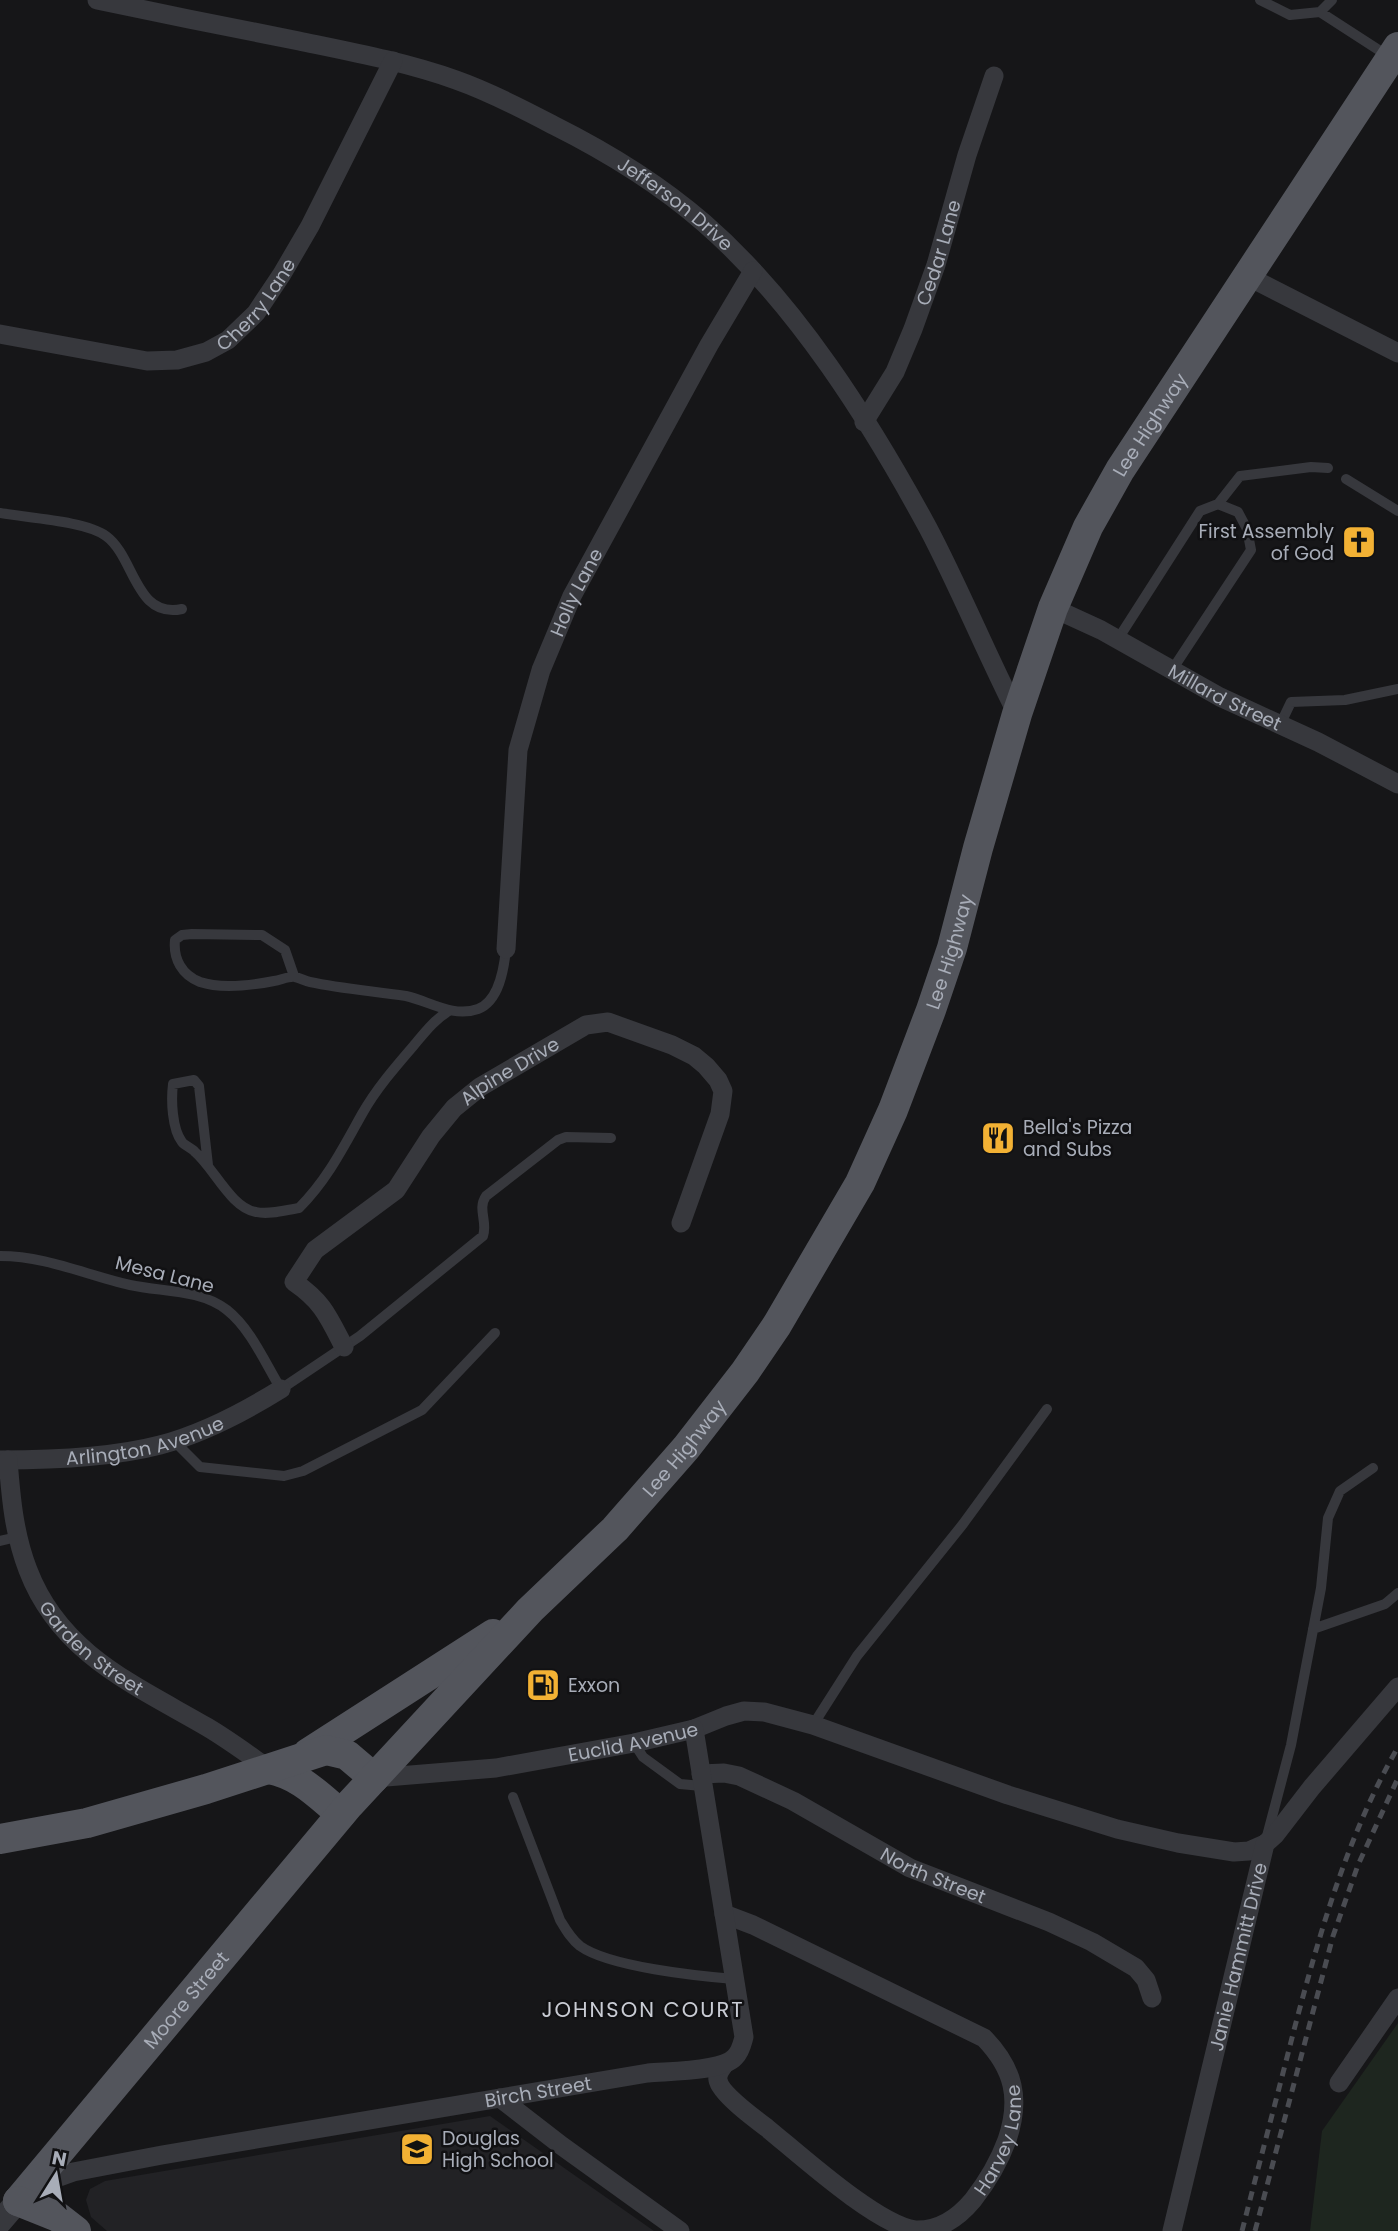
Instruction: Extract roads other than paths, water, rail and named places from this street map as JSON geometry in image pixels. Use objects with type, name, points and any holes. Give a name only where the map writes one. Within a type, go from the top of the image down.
[{"type":"main road","name":"Lee Highway","points":[[374,1777],[530,1610],[615,1529],[686,1448],[745,1372],[790,1304],[860,1183],[892,1112],[932,1010],[952,948],[1017,714],[1053,608],[1088,527],[1120,470],[1395,53]]},
{"type":"main road","points":[[308,1754],[530,1610]]},
{"type":"main road","points":[[0,1839],[87,1823],[269,1769],[326,1749],[347,1755],[374,1777]]},
{"type":"main road","points":[[269,1769],[286,1772],[297,1778],[341,1814]]},
{"type":"main road","name":"Moore Street","points":[[9,2212],[374,1777]]},
{"type":"main road","points":[[9,2212],[32,2231]]},
{"type":"main road","points":[[9,2212],[58,2217],[76,2231]]},
{"type":"street","name":"Jefferson Drive","points":[[97,0],[393,61],[456,80],[498,96],[602,150],[686,208],[753,271],[786,308],[829,368],[930,532],[1017,714]]},
{"type":"street","name":"Cherry Lane","points":[[0,334],[147,361],[177,360],[206,352],[228,340],[257,313],[282,274],[310,226],[393,61]]},
{"type":"street","name":"Cedar Lane","points":[[864,422],[895,372],[913,329],[936,265],[967,155],[994,76]]},
{"type":"street","name":"Holly Lane","points":[[506,949],[518,750],[541,670],[572,596],[709,345],[753,271]]},
{"type":"street","points":[[1247,276],[1398,353]]},
{"type":"street","name":"Millard Street","points":[[1053,608],[1118,639],[1220,697],[1398,784]]},
{"type":"street","name":"Alpine Drive","points":[[344,1347],[324,1307],[312,1294],[294,1282],[309,1256],[396,1190],[431,1136],[454,1108],[480,1087],[586,1024],[608,1022],[672,1045],[694,1056],[718,1080],[723,1091],[720,1115],[681,1223]]},
{"type":"street","name":"Arlington Avenue","points":[[4,1460],[116,1453],[174,1441],[220,1422],[281,1389]]},
{"type":"street","name":"Garden Street","points":[[4,1460],[9,1539],[43,1601],[69,1637],[111,1673],[211,1729],[269,1769]]},
{"type":"street","name":"Janie Hammitt Drive","points":[[1172,2231],[1265,1844],[1398,1687]]},
{"type":"street","name":"Euclid Avenue","points":[[374,1777],[496,1768],[634,1743],[694,1729],[744,1712],[764,1712],[813,1725],[1008,1795],[1117,1829],[1234,1852],[1249,1851],[1265,1844]]},
{"type":"street","points":[[694,1729],[744,2037],[735,2058],[723,2065]]},
{"type":"street","name":"North Street","points":[[701,1780],[724,1773],[739,1776],[793,1801],[909,1868],[1049,1922],[1092,1942],[1136,1968],[1146,1980],[1152,1998]]},
{"type":"street","name":"Harvey Lane","points":[[723,2065],[718,2073],[718,2082],[723,2090],[756,2119],[858,2201],[901,2227],[916,2231],[935,2230],[950,2223],[966,2209],[986,2184],[1011,2130],[1014,2088],[1008,2069],[998,2052],[984,2038],[753,1925],[724,1914]]},
{"type":"street","points":[[1339,2083],[1398,1998]]},
{"type":"street","name":"Birch Street","points":[[9,2212],[48,2181],[73,2172],[648,2073],[723,2065]]},
{"type":"street","points":[[500,2098],[659,2221],[680,2231]]},
{"type":"lane","points":[[1260,0],[1290,15],[1320,12],[1395,53]]},
{"type":"lane","points":[[1320,12],[1332,0]]},
{"type":"lane","points":[[1118,639],[1200,511],[1218,504],[1240,477],[1311,467],[1328,468]]},
{"type":"lane","points":[[1346,479],[1398,511]]},
{"type":"lane","points":[[1172,670],[1251,550],[1247,529],[1238,512],[1218,504]]},
{"type":"lane","points":[[0,513],[90,528],[106,536],[119,548],[144,596],[154,606],[164,610],[182,609]]},
{"type":"lane","points":[[1280,725],[1291,702],[1345,700],[1398,689]]},
{"type":"lane","points":[[294,976],[285,950],[262,936],[192,934],[182,935],[175,940],[174,950],[181,970],[199,982],[220,985],[272,981],[294,976],[310,982],[406,996],[449,1011],[475,1010],[493,997],[504,968],[506,949]]},
{"type":"lane","points":[[208,1166],[198,1086],[194,1080],[173,1084],[175,1125],[182,1142],[195,1152],[242,1206],[256,1212],[299,1208],[317,1189],[340,1157],[363,1111],[396,1065],[439,1017],[449,1011]]},
{"type":"lane","points":[[281,1389],[360,1336],[483,1236],[485,1230],[481,1208],[486,1196],[558,1140],[566,1137],[611,1138]]},
{"type":"lane","name":"Mesa Lane","points":[[0,1256],[40,1259],[132,1285],[208,1299],[241,1322],[281,1389]]},
{"type":"lane","points":[[174,1441],[200,1467],[284,1476],[303,1471],[422,1410],[495,1334]]},
{"type":"lane","points":[[813,1725],[857,1656],[963,1524],[1046,1409]]},
{"type":"lane","points":[[1265,1844],[1291,1745],[1321,1588],[1328,1518],[1340,1491],[1373,1468]]},
{"type":"lane","points":[[1313,1629],[1385,1604],[1398,1593]]},
{"type":"lane","points":[[634,1743],[643,1757],[680,1784],[701,1780]]},
{"type":"lane","points":[[513,1797],[560,1920],[578,1945],[609,1959],[692,1976],[734,1979]]},
{"type":"railway","points":[[1242,2231],[1325,1921],[1364,1815],[1398,1747]]},
{"type":"railway","points":[[1255,2231],[1333,1936],[1358,1865],[1398,1778]]},
{"type":"place","name":"First Assembly of God","points":[[1359,542]]},
{"type":"place","name":"Bella's Pizza and Subs","points":[[998,1138]]},
{"type":"place","name":"Exxon","points":[[543,1685]]},
{"type":"place","name":"Douglas High School","points":[[417,2149]]},
{"type":"district","name":"JOHNSON COURT","points":[[643,2010]]}]
